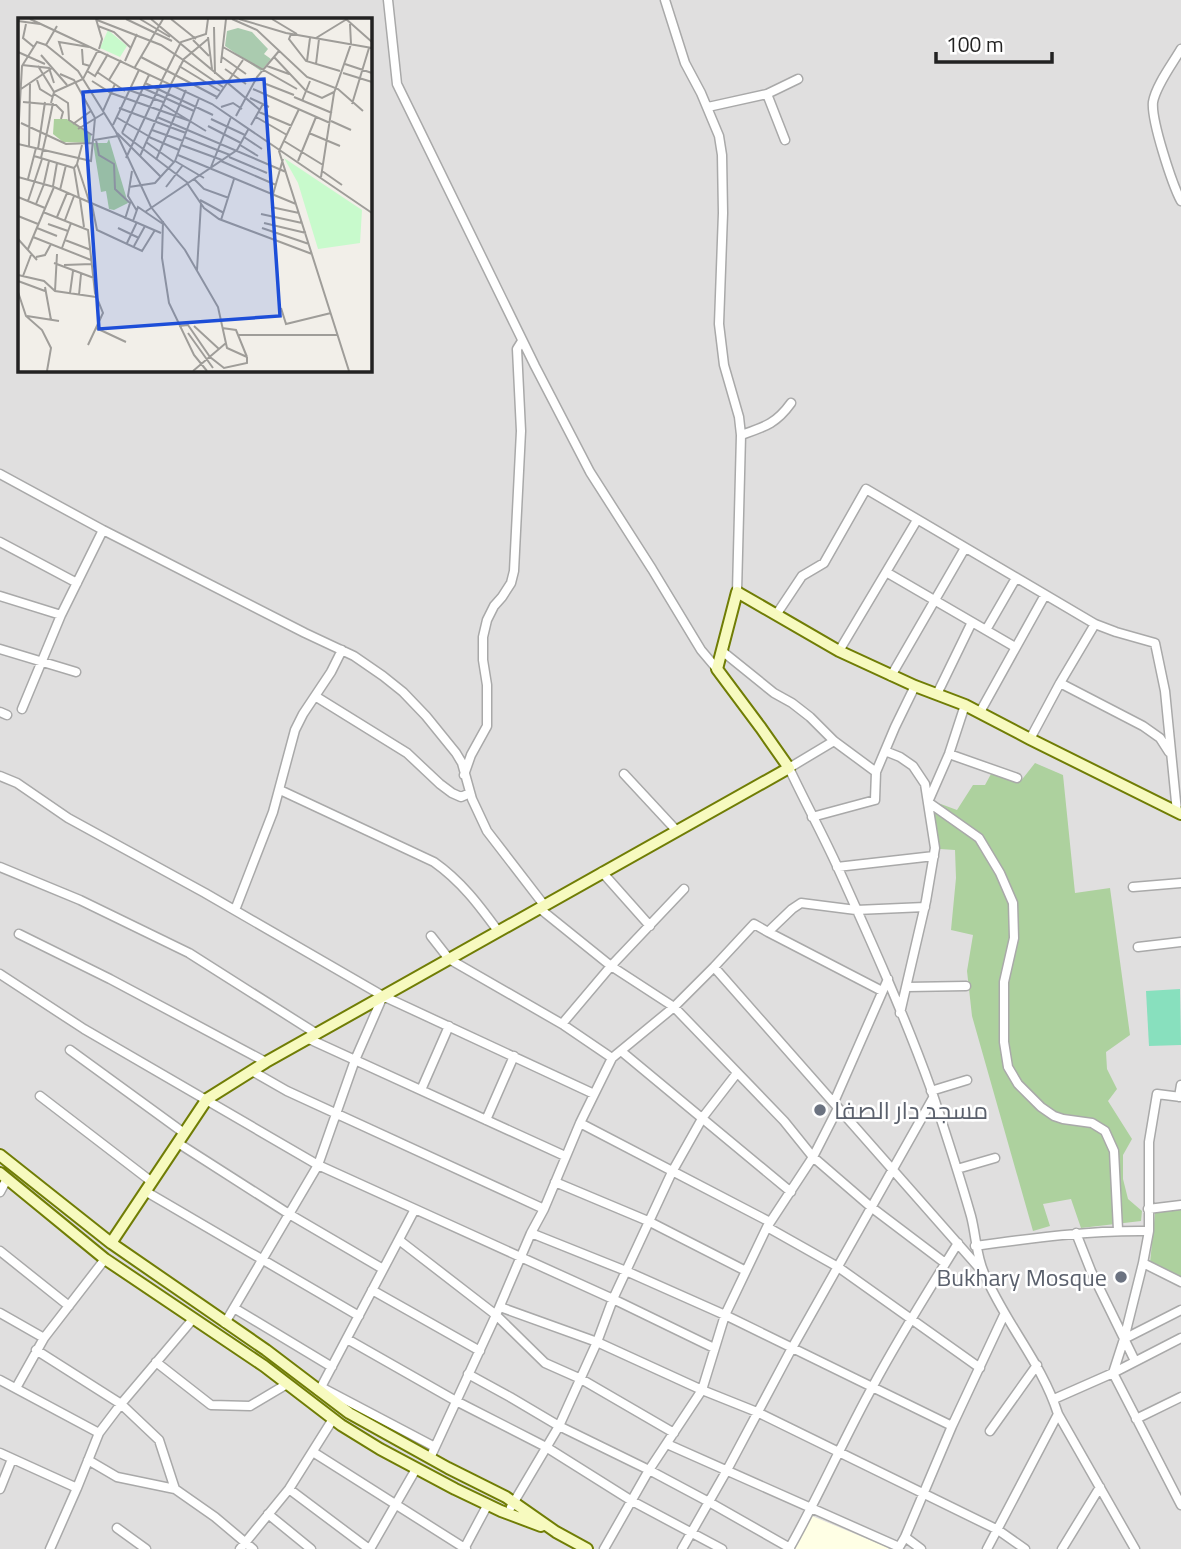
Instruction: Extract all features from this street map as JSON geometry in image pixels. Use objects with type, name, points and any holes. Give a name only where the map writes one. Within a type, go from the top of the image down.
[{"type":"street","points":[[388,0],[397,84],[522,341],[590,472],[701,650],[789,768],[838,867],[888,979],[932,1094],[972,1220],[975,1246],[983,1272],[1004,1315],[1037,1365],[1054,1399],[1058,1414],[1135,1549]]},
{"type":"street","points":[[665,0],[685,63],[708,107],[719,136],[722,155],[719,324],[724,365],[739,417],[741,435],[737,592],[717,669]]},
{"type":"street","points":[[1181,49],[1156,92],[1153,103],[1169,172],[1181,201]]},
{"type":"street","points":[[708,107],[767,94],[798,79]]},
{"type":"street","points":[[767,94],[785,139]]},
{"type":"street","points":[[464,775],[471,755],[487,726],[483,638],[487,620],[511,583],[514,571],[521,431],[517,349],[522,341]]},
{"type":"street","points":[[741,435],[771,424],[782,416],[791,403]]},
{"type":"street","points":[[0,474],[103,530],[354,656],[383,676],[418,708],[456,753],[487,831],[542,906],[611,966],[674,1007],[784,1121],[813,1157],[871,1207],[945,1263]]},
{"type":"street","points":[[776,615],[802,576],[824,564],[866,489],[1094,624],[1154,642],[1165,691],[1179,813]]},
{"type":"street","points":[[839,651],[917,520]]},
{"type":"street","points":[[22,709],[61,615],[103,530]]},
{"type":"street","points":[[0,542],[77,583]]},
{"type":"street","points":[[891,676],[965,548]]},
{"type":"street","points":[[886,572],[1015,647]]},
{"type":"street","points":[[986,630],[1016,578]]},
{"type":"street","points":[[737,592],[839,651],[891,676],[980,712],[1179,813]]},
{"type":"street","points":[[980,712],[1045,595]]},
{"type":"street","points":[[0,596],[61,615]]},
{"type":"street","points":[[937,694],[972,622]]},
{"type":"street","points":[[1030,739],[1094,624]]},
{"type":"street","points":[[0,649],[76,672]]},
{"type":"street","points":[[235,910],[280,790],[295,730],[331,672],[341,650]]},
{"type":"street","points":[[722,651],[801,710],[834,741],[876,772]]},
{"type":"street","points":[[1060,683],[1143,726],[1160,738],[1171,754]]},
{"type":"street","points":[[812,817],[875,800],[876,772],[915,686]]},
{"type":"street","points":[[315,696],[407,753],[452,793],[461,797],[470,793]]},
{"type":"street","points":[[928,802],[949,754],[965,705]]},
{"type":"street","points":[[111,1244],[207,1099],[266,1062],[834,741]]},
{"type":"street","points":[[885,751],[913,766],[925,784],[935,848],[925,907],[900,1013]]},
{"type":"street","points":[[949,754],[1017,778]]},
{"type":"street","points":[[624,774],[676,830]]},
{"type":"street","points":[[0,776],[16,783],[68,818],[383,996],[594,1094]]},
{"type":"street","points":[[280,790],[434,862],[449,872],[471,895],[498,931]]},
{"type":"street","points":[[928,802],[979,838],[1000,873],[1013,903],[1015,919],[1014,938],[1004,982],[1004,1042],[1009,1067],[1018,1084],[1054,1116],[1091,1123],[1105,1131],[1114,1151],[1118,1230]]},
{"type":"street","points":[[838,867],[934,856]]},
{"type":"street","points":[[0,867],[80,900],[189,953],[313,1037],[355,1060],[565,1156]]},
{"type":"street","points":[[602,872],[650,926]]},
{"type":"street","points":[[1133,887],[1181,883]]},
{"type":"street","points":[[562,1024],[611,966],[684,889]]},
{"type":"street","points":[[768,932],[801,903],[856,910],[925,907]]},
{"type":"street","points":[[430,1458],[544,1209],[580,1123],[612,1058],[674,1007],[754,924],[882,992]]},
{"type":"street","points":[[19,934],[266,1062]]},
{"type":"street","points":[[431,936],[449,959],[562,1024],[612,1058]]},
{"type":"street","points":[[1138,947],[1181,942]]},
{"type":"street","points":[[715,967],[983,1272]]},
{"type":"street","points":[[0,974],[85,1029],[318,1165],[714,1348]]},
{"type":"street","points":[[604,1549],[649,1470],[702,1390],[725,1315],[768,1225],[813,1157],[888,979]]},
{"type":"street","points":[[907,987],[966,986]]},
{"type":"street","points":[[225,1323],[318,1165],[355,1060],[383,996]]},
{"type":"street","points":[[421,1090],[449,1026]]},
{"type":"street","points":[[70,1050],[181,1138],[289,1214],[383,1269]]},
{"type":"street","points":[[621,1051],[791,1192]]},
{"type":"street","points":[[486,1120],[514,1056]]},
{"type":"street","points":[[252,1071],[287,1091],[544,1209]]},
{"type":"street","points":[[508,1513],[559,1426],[672,1172],[703,1117],[737,1073]]},
{"type":"street","points":[[682,1549],[932,1094],[968,1080]]},
{"type":"street","points":[[1181,1085],[1180,1097],[1157,1094],[1149,1142],[1149,1231],[1124,1339],[1113,1373],[1178,1492],[1181,1505]]},
{"type":"street","points":[[40,1096],[148,1186],[262,1260],[359,1316]]},
{"type":"street","points":[[580,1123],[768,1225],[838,1267],[980,1368]]},
{"type":"street","points":[[0,1155],[111,1244],[266,1350],[349,1413],[514,1502],[556,1532],[587,1549]]},
{"type":"street","points":[[957,1169],[995,1158]]},
{"type":"street","points":[[0,1192],[4,1177],[105,1259],[380,1449],[488,1504],[556,1532]]},
{"type":"street","points":[[555,1181],[648,1221],[746,1271]]},
{"type":"street","points":[[1148,1209],[1181,1205]]},
{"type":"street","points":[[320,1389],[415,1209]]},
{"type":"street","points":[[975,1246],[1076,1233],[1149,1231]]},
{"type":"street","points":[[531,1233],[725,1315],[952,1426]]},
{"type":"street","points":[[1076,1233],[1091,1271],[1135,1362]]},
{"type":"street","points":[[398,1240],[498,1311],[545,1363],[581,1379],[674,1433]]},
{"type":"street","points":[[468,1374],[559,1426],[709,1502],[790,1549],[872,1387],[958,1243]]},
{"type":"street","points":[[0,1251],[69,1306]]},
{"type":"street","points":[[16,1388],[44,1338],[105,1259]]},
{"type":"street","points":[[1143,1263],[1181,1282]]},
{"type":"street","points":[[372,1290],[480,1350]]},
{"type":"street","points":[[181,1311],[189,1299]]},
{"type":"street","points":[[234,1308],[332,1367]]},
{"type":"street","points":[[1124,1339],[1181,1310]]},
{"type":"street","points":[[498,1311],[597,1342],[757,1412],[998,1530],[1025,1549]]},
{"type":"street","points":[[667,1444],[898,1548],[1004,1315]]},
{"type":"street","points":[[1,1317],[44,1338]]},
{"type":"street","points":[[50,1549],[99,1433],[194,1320]]},
{"type":"street","points":[[1054,1399],[1113,1373],[1181,1338]]},
{"type":"street","points":[[347,1339],[456,1401],[546,1447],[632,1501],[722,1549]]},
{"type":"street","points":[[36,1350],[121,1404],[159,1440],[175,1489]]},
{"type":"street","points":[[156,1362],[211,1405],[250,1406],[287,1384]]},
{"type":"street","points":[[990,1432],[1037,1365]]},
{"type":"street","points":[[0,1380],[99,1433]]},
{"type":"street","points":[[320,1389],[435,1447]]},
{"type":"street","points":[[1136,1419],[1181,1397]]},
{"type":"street","points":[[987,1549],[1058,1414]]},
{"type":"street","points":[[243,1546],[289,1489],[333,1419]]},
{"type":"street","points":[[313,1452],[465,1549],[488,1504]]},
{"type":"street","points":[[0,1453],[77,1488]]},
{"type":"street","points":[[0,1489],[12,1459]]},
{"type":"street","points":[[88,1461],[117,1477],[175,1489],[215,1517],[243,1546],[253,1549]]},
{"type":"street","points":[[289,1489],[370,1549],[416,1469]]},
{"type":"street","points":[[1062,1549],[1100,1487]]},
{"type":"street","points":[[268,1514],[311,1549]]},
{"type":"street","points":[[117,1528],[146,1549]]},
{"type":"street","points":[[905,1537],[921,1549]]},
{"type":"shaded area","points":[[0,0],[1181,0],[1181,1549],[0,1549]]},
{"type":"shaded area","points":[[812,1516],[889,1548],[794,1549]]},
{"type":"green space","points":[[1035,763],[1063,775],[1075,893],[1110,888],[1130,1035],[1106,1052],[1107,1069],[1117,1089],[1108,1101],[1132,1139],[1123,1155],[1123,1179],[1128,1199],[1142,1211],[1141,1221],[1081,1228],[1071,1199],[1043,1204],[1050,1226],[1033,1231],[972,1016],[967,971],[973,935],[951,930],[956,878],[955,850],[940,849],[933,814],[938,803],[957,810],[973,785],[985,785],[991,774],[1020,782]]},
{"type":"green space","points":[[1180,989],[1181,1045],[1149,1046],[1146,991]]},
{"type":"green space","points":[[1181,1209],[1181,1277],[1150,1263],[1155,1213]]},
{"type":"place","name":"مسجد دار الصفا","points":[[820,1110]]},
{"type":"place","name":"Bukhary Mosque","points":[[1121,1277]]}]
